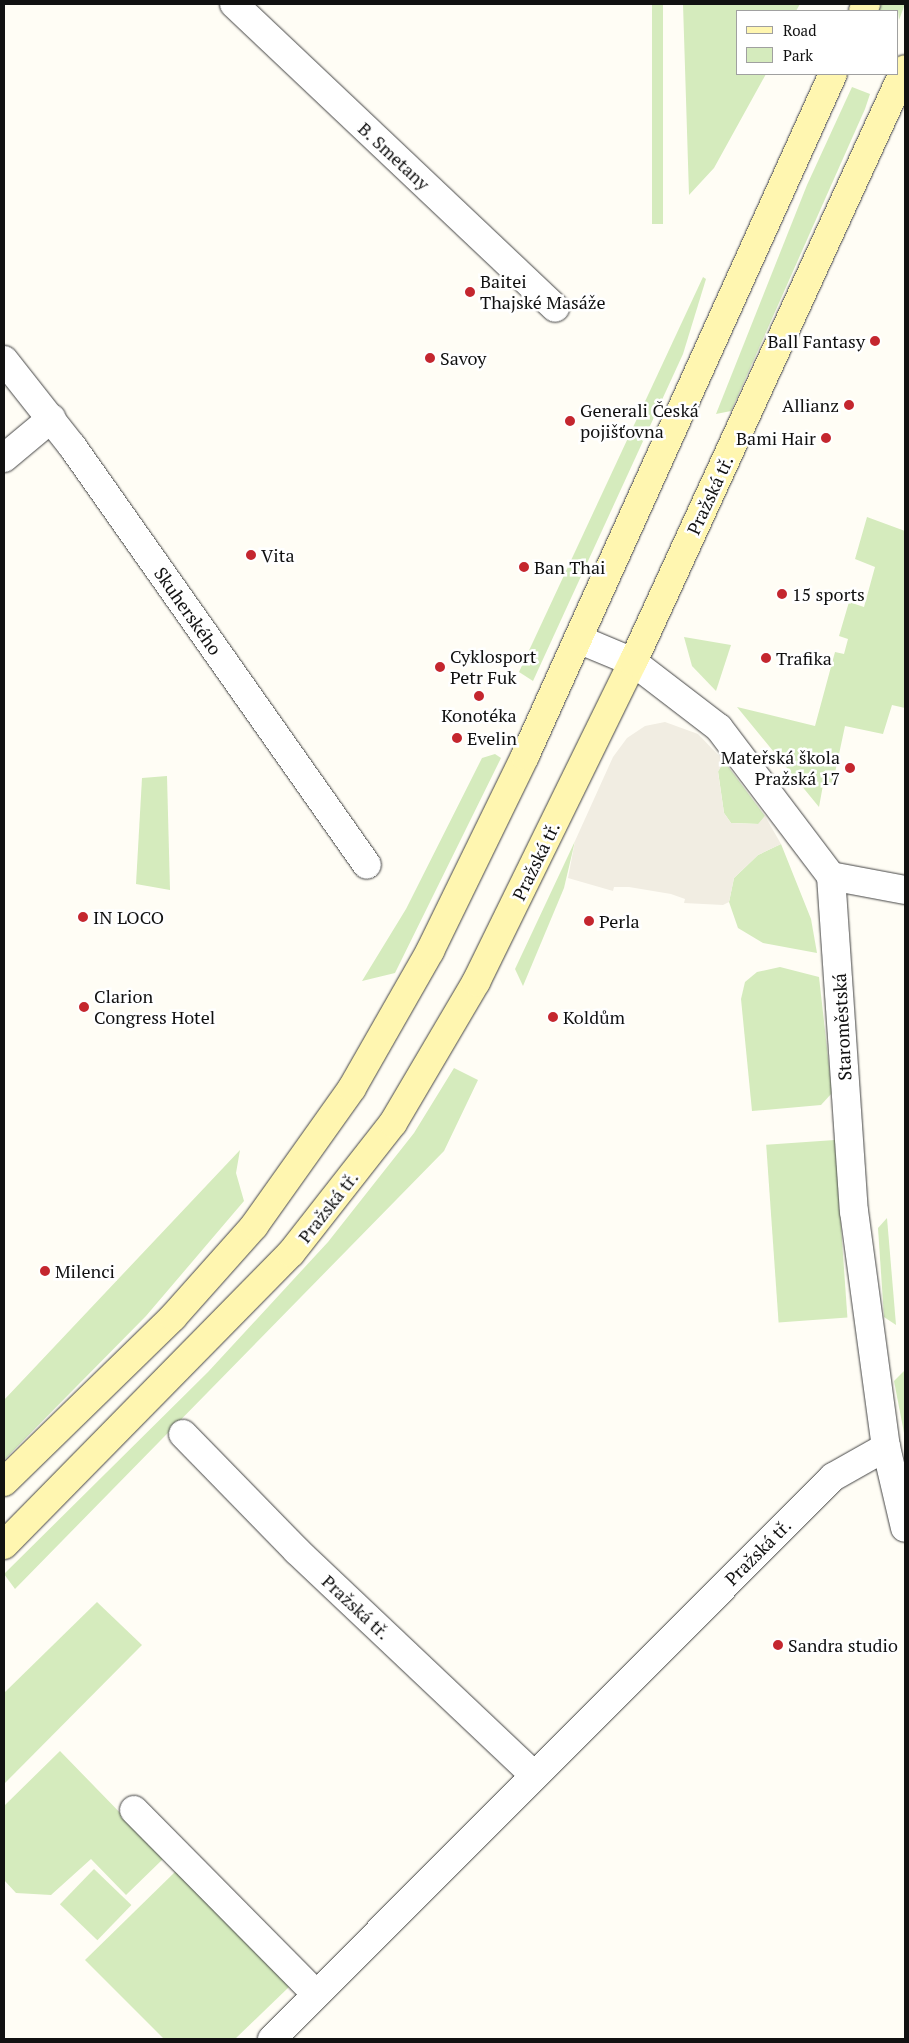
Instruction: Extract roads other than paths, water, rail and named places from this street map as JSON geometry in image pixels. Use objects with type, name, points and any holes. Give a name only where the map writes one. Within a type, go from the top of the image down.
[{"type":"street","name":"B. Smetany","points":[[234,4],[555,308]]},
{"type":"street","name":"Pražská tř.","points":[[4,1545],[291,1253],[392,1123],[476,982],[633,662],[905,69]]},
{"type":"street","points":[[4,1482],[173,1317],[254,1226],[352,1088],[430,951],[578,638],[833,75]]},
{"type":"street","name":"Skuherského","points":[[4,360],[52,418],[368,865]]},
{"type":"street","points":[[4,458],[52,418]]},
{"type":"street","points":[[578,638],[633,662],[720,728],[831,876],[905,890]]},
{"type":"street","name":"Staroměstská","points":[[831,876],[854,1211],[886,1448],[905,1528]]},
{"type":"street","name":"Pražská tř.","points":[[183,1434],[297,1551],[534,1775]]},
{"type":"street","name":"Pražská tř.","points":[[272,2039],[833,1477],[886,1448]]},
{"type":"street","points":[[134,1810],[316,1994]]},
{"type":"place","name":"Baitei Thajské Masáže","points":[[470,292]]},
{"type":"place","name":"Ball Fantasy","points":[[875,341]]},
{"type":"place","name":"Savoy","points":[[430,358]]},
{"type":"place","name":"Allianz","points":[[849,405]]},
{"type":"place","name":"Generali Česká pojišťovna","points":[[570,421]]},
{"type":"place","name":"Bami Hair","points":[[826,438]]},
{"type":"place","name":"Vita","points":[[251,555]]},
{"type":"place","name":"Ban Thai","points":[[524,567]]},
{"type":"place","name":"15 sports","points":[[782,594]]},
{"type":"place","name":"Trafika","points":[[766,658]]},
{"type":"place","name":"Cyklosport Petr Fuk","points":[[440,667]]},
{"type":"place","name":"Konotéka","points":[[479,696]]},
{"type":"place","name":"Evelin","points":[[457,738]]},
{"type":"place","name":"Mateřská škola Pražská 17","points":[[850,768]]},
{"type":"place","name":"IN LOCO","points":[[83,917]]},
{"type":"place","name":"Perla","points":[[589,921]]},
{"type":"place","name":"Clarion Congress Hotel","points":[[84,1007]]},
{"type":"place","name":"Koldům","points":[[553,1017]]},
{"type":"place","name":"Milenci","points":[[45,1271]]},
{"type":"place","name":"Sandra studio","points":[[778,1645]]}]
